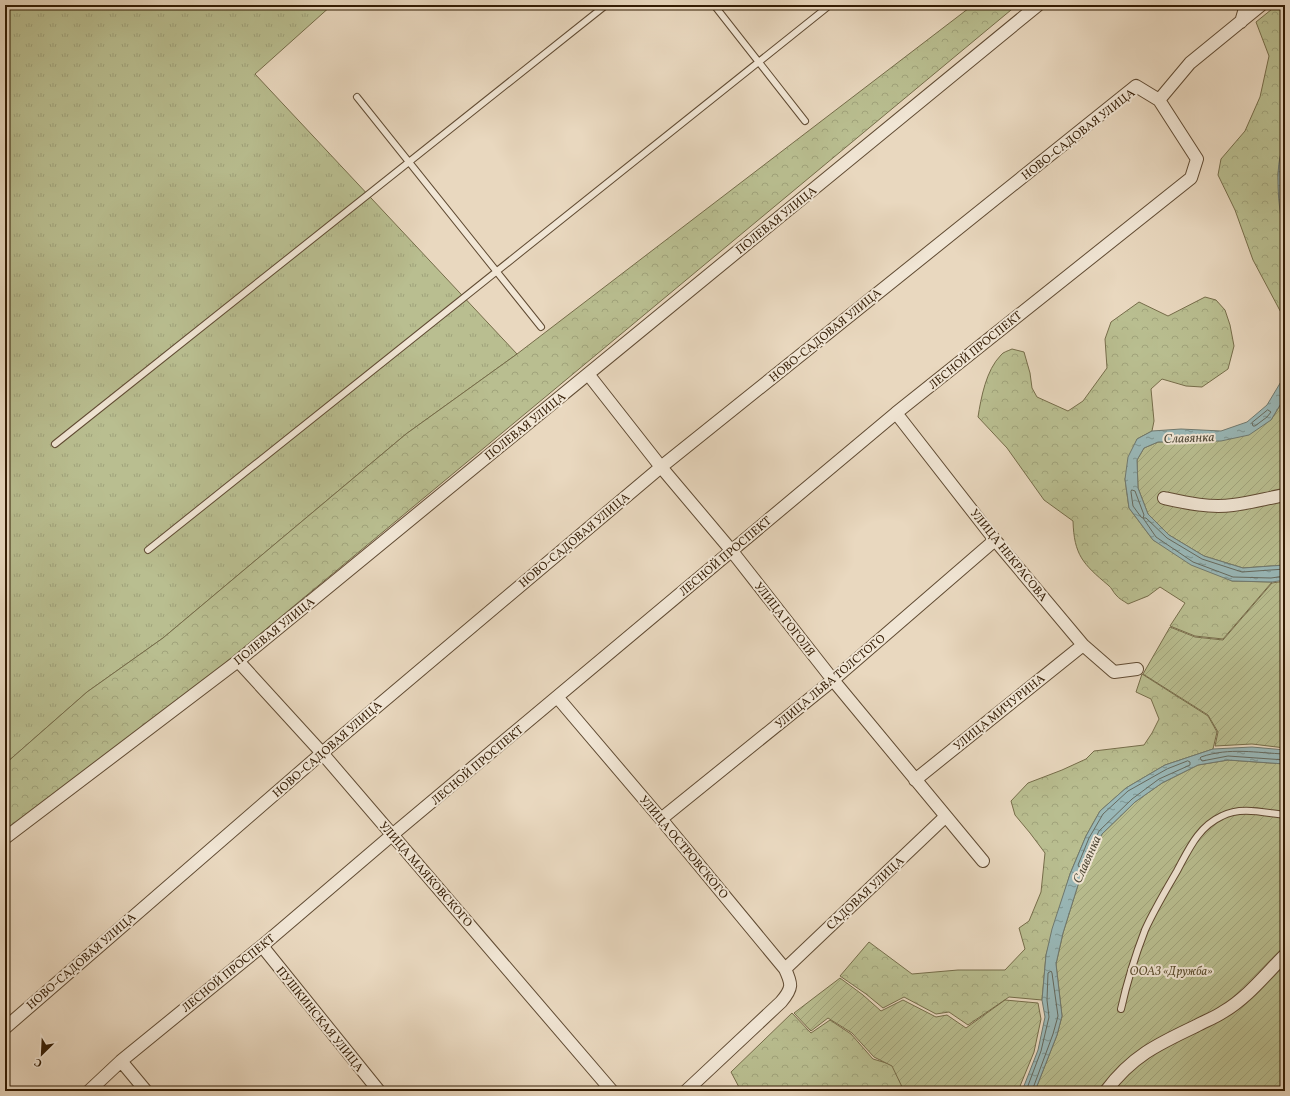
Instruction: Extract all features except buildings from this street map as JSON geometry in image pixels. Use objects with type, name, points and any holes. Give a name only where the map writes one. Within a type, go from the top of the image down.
[{"type":"street","name":"ПОЛЕВАЯ УЛИЦА","points":[[5,838],[238,661],[1038,5]]},
{"type":"street","points":[[1241,22],[1246,5]]},
{"type":"street","points":[[1159,100],[1190,63],[1261,5]]},
{"type":"street","name":"НОВО-САДОВАЯ УЛИЦА","points":[[5,1028],[322,753],[661,467],[1136,86],[1159,100]]},
{"type":"street","name":"ЛЕСНОЙ ПРОСПЕКТ","points":[[89,1091],[121,1060],[262,946],[392,835],[558,698],[731,550],[896,413],[1191,178],[1197,159],[1159,100]]},
{"type":"street","name":"УЛИЦА ГОГОЛЯ","points":[[588,374],[661,467],[731,550],[833,680],[983,861]]},
{"type":"street","name":"УЛИЦА НЕКРАСОВА","points":[[896,413],[995,540],[1083,645],[1114,672],[1137,669]]},
{"type":"street","points":[[1164,498],[1187,504],[1206,506],[1226,505],[1285,495]]},
{"type":"street","name":"УЛИЦА ЛЬВА ТОЛСТОГО","points":[[661,819],[833,680],[995,540]]},
{"type":"street","name":"УЛИЦА МИЧУРИНА","points":[[915,780],[1083,645]]},
{"type":"street","name":"УЛИЦА МАЯКОВСКОГО","points":[[238,661],[322,753],[612,1091]]},
{"type":"street","name":"УЛИЦА ОСТРОВСКОГО","points":[[558,698],[661,819],[785,969],[791,982],[789,993],[781,1002],[686,1091]]},
{"type":"street","name":"САДОВАЯ УЛИЦА","points":[[785,969],[945,817]]},
{"type":"street","name":"ПУШКИНСКАЯ УЛИЦА","points":[[262,946],[379,1091]]},
{"type":"street","points":[[1106,1091],[1117,1076],[1136,1058],[1160,1043],[1222,1013],[1239,1002],[1285,955]]},
{"type":"street","points":[[121,1060],[146,1091]]},
{"type":"lane","points":[[55,444],[606,5]]},
{"type":"lane","points":[[714,5],[805,121]]},
{"type":"lane","points":[[148,550],[830,5]]},
{"type":"lane","points":[[357,97],[540,327]]},
{"type":"lane","points":[[1121,1009],[1133,963],[1146,930],[1164,894],[1200,832],[1210,823],[1223,815],[1238,810],[1285,815]]},
{"type":"green space","points":[[5,5],[332,5],[255,74],[517,354],[406,434],[163,638],[87,692],[5,764]]},
{"type":"green space","points":[[973,5],[1017,5],[5,846],[5,764],[87,692],[163,638],[406,434],[517,354]]},
{"type":"green space","points":[[1277,5],[1285,5],[1285,142],[1282,147],[1278,174],[1281,218],[1285,242],[1285,320],[1253,260],[1235,210],[1218,175],[1221,159],[1245,131],[1260,97],[1269,56],[1256,22]]},
{"type":"green space","points":[[1205,297],[1216,300],[1225,310],[1230,325],[1234,346],[1228,369],[1202,387],[1186,386],[1162,379],[1151,389],[1154,421],[1152,431],[1137,439],[1125,479],[1129,508],[1153,540],[1232,581],[1272,582],[1223,639],[1195,636],[1170,626],[1185,603],[1160,587],[1148,596],[1128,604],[1119,598],[1109,586],[1092,571],[1082,558],[1075,542],[1073,521],[1044,500],[1007,448],[978,417],[988,376],[996,361],[1004,352],[1012,349],[1024,352],[1030,373],[1032,388],[1037,397],[1068,411],[1083,401],[1107,368],[1105,339],[1111,322],[1139,302],[1168,316]]},
{"type":"green space","points":[[1285,397],[1285,565],[1243,568],[1204,556],[1169,535],[1148,514],[1138,488],[1137,460],[1144,448],[1158,442],[1181,441],[1271,420]]},
{"type":"green space","points":[[1285,581],[1285,748],[1252,744],[1215,746],[1218,732],[1208,715],[1143,674],[1170,627],[1195,637],[1223,640],[1272,583]]},
{"type":"green space","points":[[1142,674],[1208,716],[1217,732],[1213,749],[1165,765],[1126,788],[1100,811],[1086,836],[1070,874],[1046,955],[1042,1000],[1009,997],[968,1025],[949,1012],[936,1014],[904,997],[883,1008],[840,976],[869,942],[912,974],[958,970],[1005,970],[1025,949],[1019,928],[1029,921],[1041,892],[1045,853],[1015,815],[1011,801],[1028,783],[1086,759],[1094,751],[1144,745],[1159,719],[1151,699],[1136,692]]},
{"type":"green space","name":"ООАЗ «Дружба»","points":[[1228,760],[1285,764],[1285,1091],[1035,1091],[1057,1035],[1062,1016],[1056,964],[1063,933],[1078,885],[1102,834],[1135,802],[1162,783],[1198,765]]},
{"type":"green space","points":[[840,978],[881,1011],[903,1000],[936,1017],[947,1015],[966,1028],[1005,1000],[1038,1003],[1041,1019],[1034,1052],[1018,1091],[904,1091],[892,1066],[874,1057],[852,1033],[828,1018],[811,1031],[794,1013]]},
{"type":"green space","points":[[792,1013],[811,1033],[830,1020],[851,1034],[873,1059],[893,1065],[905,1088],[905,1091],[741,1091],[731,1072]]},
{"type":"water","points":[[1285,142],[1285,242],[1279,205],[1278,178],[1281,152]]},
{"type":"water","name":"Славянка","points":[[1285,362],[1285,397],[1271,420],[1249,435],[1221,441],[1158,442],[1144,448],[1137,460],[1138,488],[1148,514],[1169,535],[1204,556],[1243,568],[1285,565],[1285,580],[1272,582],[1232,581],[1191,565],[1153,540],[1129,508],[1125,479],[1128,457],[1137,439],[1152,431],[1181,429],[1221,431],[1247,422],[1267,405],[1282,380]]},
{"type":"water","name":"Славянка","points":[[1252,747],[1285,750],[1285,764],[1228,760],[1198,765],[1162,783],[1135,802],[1102,834],[1078,885],[1063,933],[1056,964],[1062,1016],[1057,1035],[1035,1091],[1022,1091],[1038,1050],[1045,1017],[1042,1000],[1046,955],[1052,929],[1070,874],[1086,836],[1100,811],[1126,788],[1165,765],[1213,749]]}]
